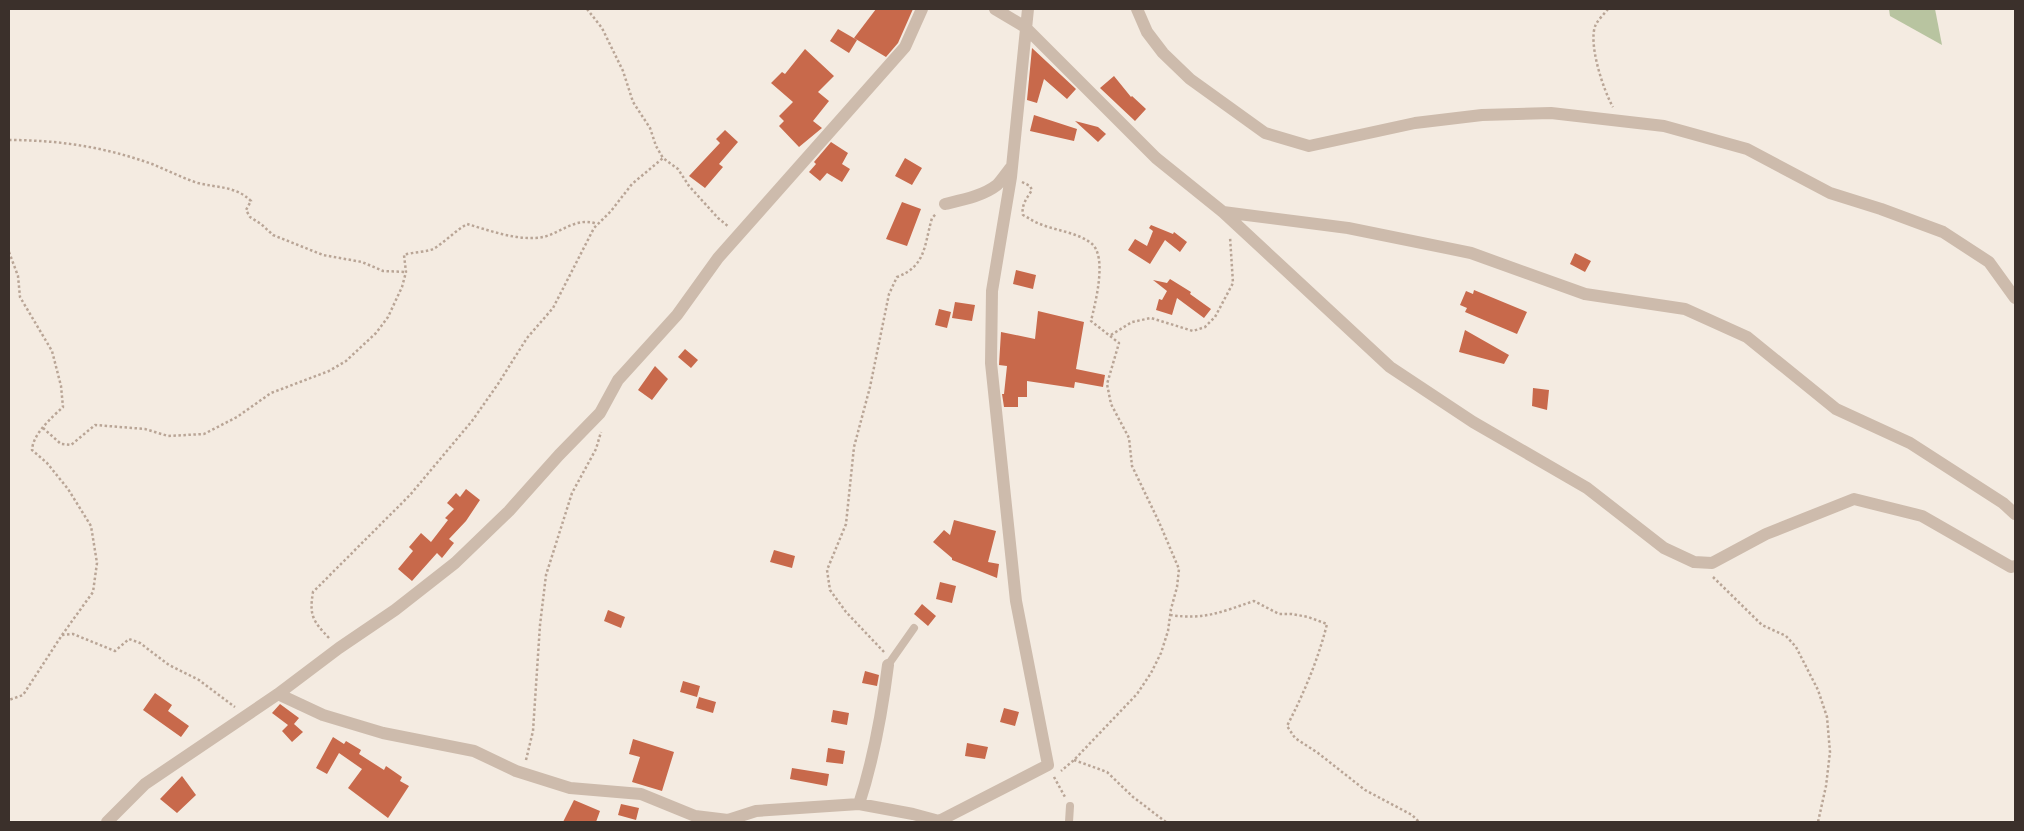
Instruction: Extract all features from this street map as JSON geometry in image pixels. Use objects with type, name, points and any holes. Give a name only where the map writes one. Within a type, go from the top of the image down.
[{"type":"street","points":[[107,822],[145,784],[278,694],[339,648],[395,610],[455,563],[509,511],[600,413],[618,380],[677,315],[718,258],[905,47],[922,9]]},
{"type":"street","points":[[995,9],[1025,27],[1156,158],[1223,212],[1390,367],[1473,422],[1587,488],[1664,548],[1694,562],[1712,563],[1766,534],[1854,499],[1922,516],[2011,567],[2015,566]]},
{"type":"street","points":[[278,694],[324,715],[383,734],[474,751],[522,773],[570,788],[641,794],[695,816],[728,820],[756,811],[859,804],[939,821],[1051,771],[1016,601],[991,363],[992,291],[1011,172],[1028,9]]},
{"type":"street","points":[[1137,9],[1147,32],[1163,53],[1190,79],[1265,133],[1309,146],[1415,123],[1482,115],[1551,113],[1664,126],[1747,149],[1830,194],[1881,209],[1943,232],[1989,262],[2015,298]]},
{"type":"street","points":[[945,204],[972,197],[989,189],[997,185],[1011,172]]},
{"type":"street","points":[[1223,212],[1348,228],[1452,249],[1471,253],[1585,294],[1685,309],[1747,338],[1836,409],[1910,443],[2003,503],[2015,514]]},
{"type":"street","points":[[859,804],[868,775],[882,713],[888,665]]},
{"type":"lane","points":[[888,665],[914,628]]},
{"type":"lane","points":[[1070,806],[1070,822]]},
{"type":"path","points":[[587,9],[602,28],[623,71],[633,102],[650,128],[656,146],[663,158],[678,169],[689,186],[718,218],[739,234]]},
{"type":"path","points":[[1608,9],[1595,26],[1594,45],[1605,90],[1622,121]]},
{"type":"path","points":[[9,140],[88,146],[152,164],[197,182],[243,193],[251,201],[246,210],[250,217],[273,234],[323,255],[362,262],[383,271],[406,272]]},
{"type":"path","points":[[339,648],[312,619],[313,592],[410,495],[478,414],[527,338],[553,308],[594,228],[611,211],[632,184],[663,158]]},
{"type":"path","points":[[1011,172],[1030,186],[1032,190],[1022,210],[1023,215],[1040,224],[1068,232],[1092,244],[1097,250],[1100,274],[1090,321],[1111,335],[1119,343],[1107,384],[1111,404],[1129,438],[1132,466],[1179,569],[1168,631],[1161,653],[1137,694],[1074,760],[1051,771],[1070,806]]},
{"type":"path","points":[[888,665],[883,650],[846,612],[830,590],[827,570],[846,524],[854,447],[870,387],[889,294],[897,278],[910,272],[920,261],[932,218],[945,204]]},
{"type":"path","points":[[1111,335],[1132,322],[1151,318],[1193,331],[1204,327],[1215,317],[1232,283],[1229,232],[1223,212]]},
{"type":"path","points":[[43,428],[60,444],[71,445],[95,425],[145,429],[168,436],[204,434],[237,417],[270,393],[329,371],[346,361],[376,333],[388,317],[402,287],[406,272],[404,255],[416,251],[434,250],[455,231],[467,224],[514,236],[537,239],[578,223],[589,221],[598,224]]},
{"type":"path","points":[[9,252],[18,276],[20,297],[52,351],[61,386],[63,407],[48,420],[32,444],[32,450],[47,463],[68,489],[91,526],[97,563],[93,592],[23,695],[9,700]]},
{"type":"path","points":[[522,773],[533,731],[540,625],[546,575],[572,493],[596,449],[602,427],[600,413]]},
{"type":"path","points":[[1694,562],[1720,583],[1762,625],[1786,636],[1796,647],[1818,690],[1828,717],[1830,752],[1826,786],[1818,822]]},
{"type":"path","points":[[1170,615],[1191,618],[1213,616],[1254,601],[1279,614],[1308,617],[1328,624],[1320,652],[1302,699],[1287,726],[1295,738],[1318,752],[1365,790],[1412,815],[1419,822]]},
{"type":"path","points":[[62,635],[73,634],[115,651],[129,639],[140,643],[169,665],[198,680],[226,699],[245,716]]},
{"type":"path","points":[[1074,760],[1107,772],[1133,797],[1166,822]]},
{"type":"green space","points":[[1889,9],[1935,9],[1942,45],[1890,16]]},
{"type":"building","points":[[876,9],[913,9],[898,43],[886,57],[854,38]]},
{"type":"building","points":[[838,29],[857,40],[849,53],[830,41]]},
{"type":"building","points":[[1032,48],[1076,89],[1067,99],[1044,79],[1037,103],[1027,100]]},
{"type":"building","points":[[805,49],[834,76],[818,92],[829,101],[813,121],[822,128],[799,147],[779,126],[784,121],[779,116],[793,102],[771,83],[782,72],[785,74]]},
{"type":"building","points":[[1114,76],[1131,97],[1146,109],[1135,121],[1100,88]]},
{"type":"building","points":[[1034,115],[1077,129],[1074,141],[1030,131]]},
{"type":"building","points":[[1075,121],[1098,127],[1106,134],[1098,142]]},
{"type":"building","points":[[725,130],[738,142],[719,164],[723,167],[705,188],[689,176],[720,143],[716,139]]},
{"type":"building","points":[[831,142],[848,153],[842,164],[850,169],[842,182],[827,173],[820,181],[809,172],[816,164],[814,162]]},
{"type":"building","points":[[905,158],[922,168],[912,185],[895,176]]},
{"type":"building","points":[[902,202],[921,209],[907,246],[886,239]]},
{"type":"building","points":[[1151,225],[1173,234],[1174,232],[1187,242],[1180,252],[1165,240],[1150,264],[1128,250],[1135,239],[1147,246],[1153,231],[1149,228]]},
{"type":"building","points":[[1575,253],[1591,261],[1585,272],[1570,264]]},
{"type":"building","points":[[1016,270],[1036,275],[1033,289],[1013,284]]},
{"type":"building","points":[[1170,279],[1191,292],[1190,294],[1211,309],[1204,318],[1177,298],[1172,315],[1156,310],[1159,299],[1162,300],[1167,291],[1153,280],[1167,283]]},
{"type":"building","points":[[1474,290],[1527,312],[1517,334],[1465,312],[1467,308],[1460,305],[1466,291],[1473,294]]},
{"type":"building","points":[[955,302],[975,305],[972,321],[952,318]]},
{"type":"building","points":[[939,309],[951,312],[947,328],[935,325]]},
{"type":"building","points":[[1038,311],[1084,322],[1076,369],[1105,375],[1103,387],[1075,382],[1074,388],[1027,381],[1027,397],[1018,397],[1018,407],[1004,407],[1002,394],[1004,394],[1007,366],[999,365],[1001,332],[1035,339]]},
{"type":"building","points":[[1465,330],[1509,355],[1504,364],[1459,352]]},
{"type":"building","points":[[685,349],[698,360],[691,368],[678,357]]},
{"type":"building","points":[[655,366],[668,379],[652,400],[638,390]]},
{"type":"building","points":[[1533,388],[1549,390],[1547,410],[1532,406]]},
{"type":"building","points":[[466,489],[480,500],[466,521],[449,539],[454,543],[442,558],[437,553],[412,581],[398,569],[413,551],[409,547],[421,533],[431,542],[448,520],[445,518],[454,509],[447,503],[456,493],[460,497]]},
{"type":"building","points":[[954,520],[996,531],[988,562],[999,564],[997,578],[952,560],[933,542],[944,530],[950,535]]},
{"type":"building","points":[[774,550],[795,556],[792,568],[770,562]]},
{"type":"building","points":[[940,582],[956,586],[952,603],[936,599]]},
{"type":"building","points":[[922,604],[936,616],[928,626],[914,614]]},
{"type":"building","points":[[608,610],[625,617],[621,628],[604,621]]},
{"type":"building","points":[[865,671],[879,675],[877,686],[862,683]]},
{"type":"building","points":[[683,681],[700,686],[697,697],[680,692]]},
{"type":"building","points":[[155,693],[172,705],[168,711],[189,726],[181,737],[143,710]]},
{"type":"building","points":[[699,697],[716,702],[713,713],[696,708]]},
{"type":"building","points":[[280,704],[299,718],[294,724],[303,732],[292,742],[282,731],[288,725],[272,713]]},
{"type":"building","points":[[1004,708],[1019,712],[1015,726],[1000,722]]},
{"type":"building","points":[[833,710],[849,713],[847,725],[831,722]]},
{"type":"building","points":[[333,737],[344,744],[346,741],[361,750],[359,754],[384,770],[386,766],[402,777],[400,781],[409,786],[388,818],[348,788],[362,769],[339,753],[327,774],[316,768]]},
{"type":"building","points":[[633,739],[674,752],[662,791],[632,782],[640,757],[629,754]]},
{"type":"building","points":[[967,743],[988,747],[985,759],[965,756]]},
{"type":"building","points":[[828,748],[845,751],[843,764],[826,762]]},
{"type":"building","points":[[792,768],[829,774],[827,786],[790,779]]},
{"type":"building","points":[[182,776],[196,795],[177,813],[160,799]]},
{"type":"building","points":[[574,800],[600,811],[596,822],[563,822]]},
{"type":"building","points":[[621,804],[639,808],[636,820],[618,815]]}]
